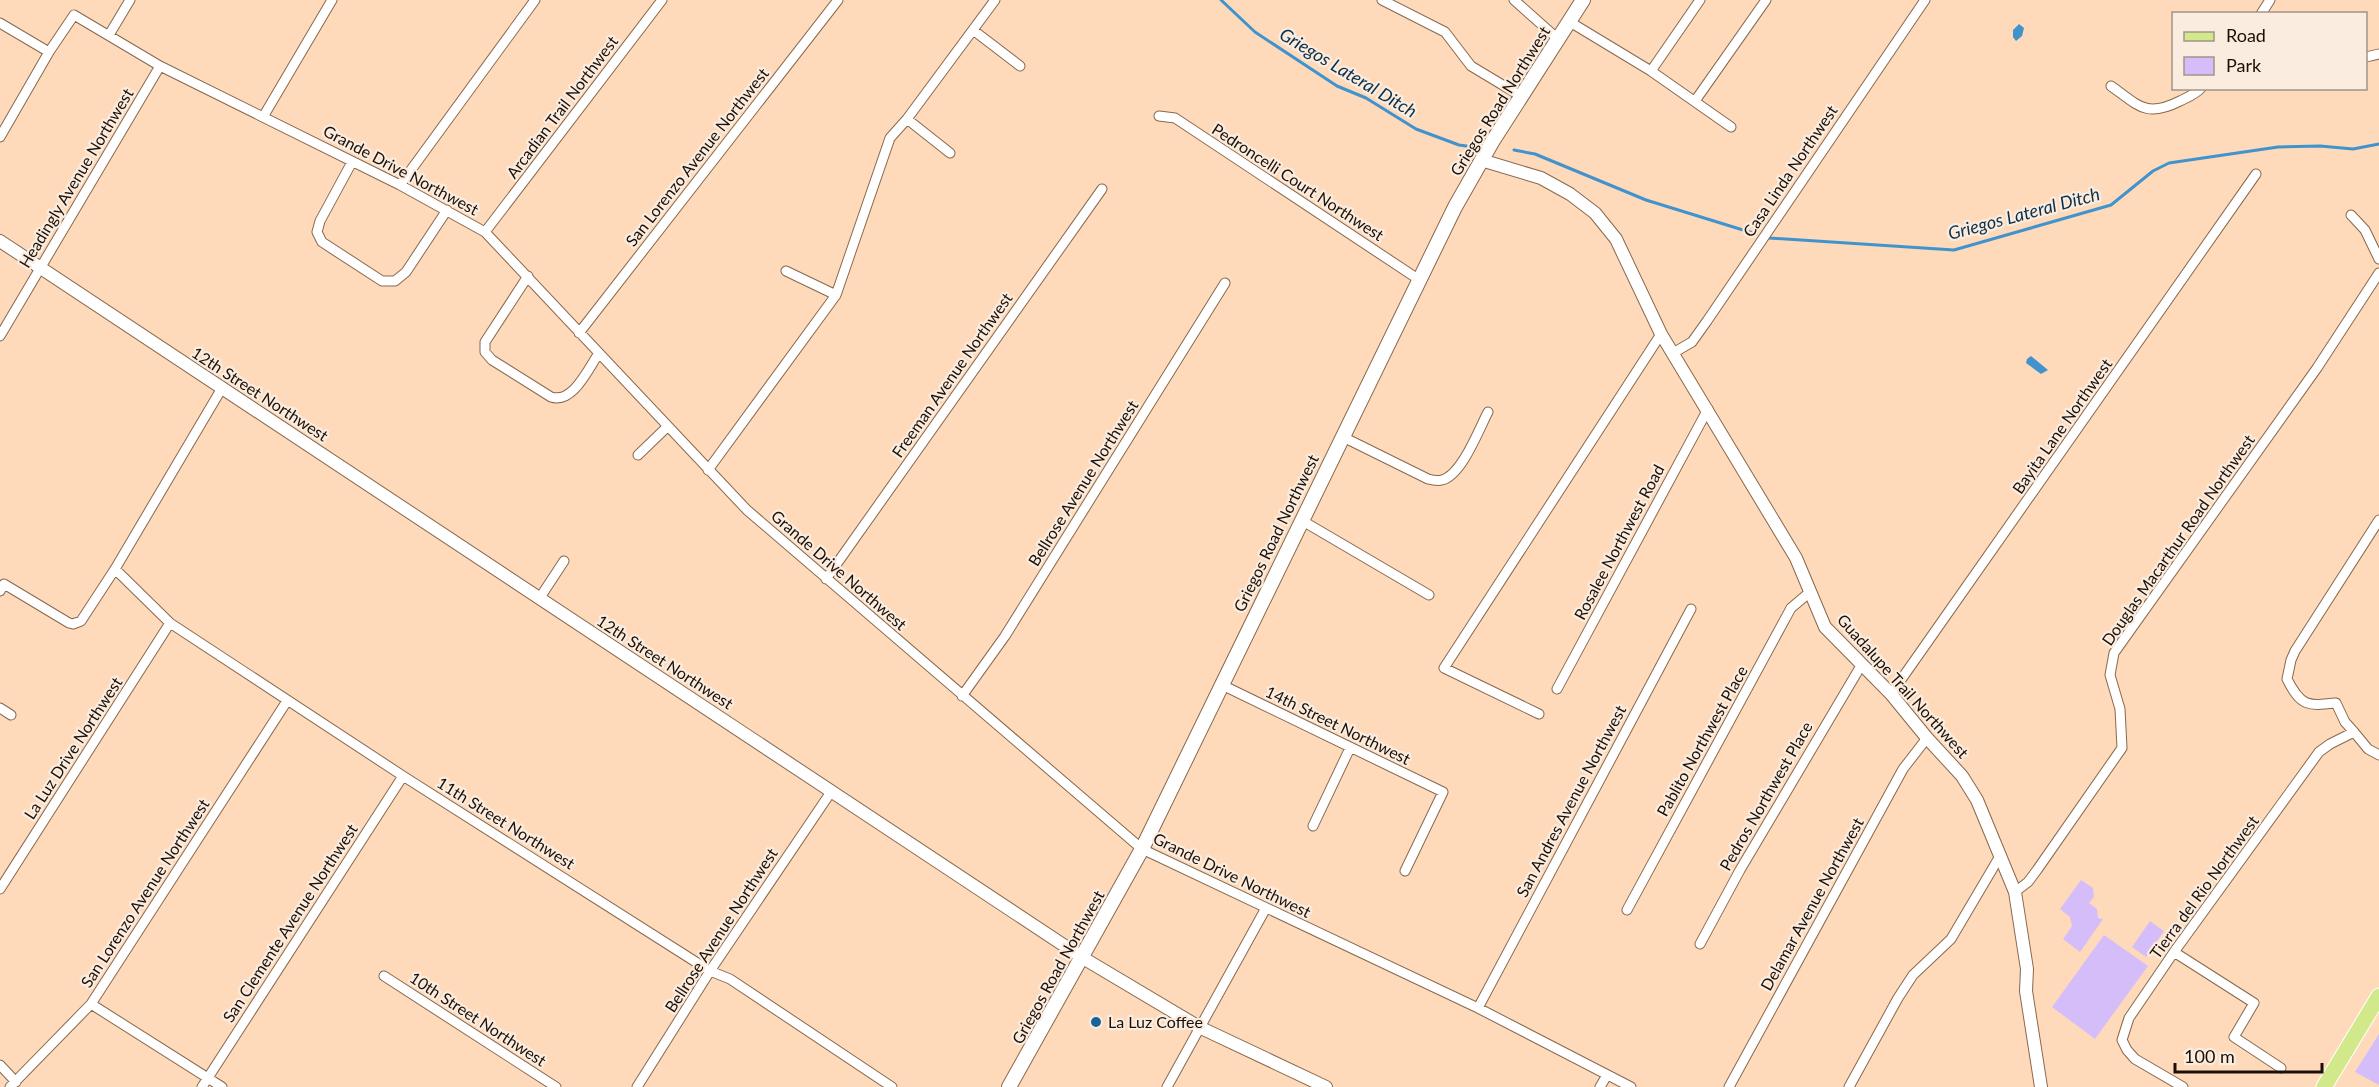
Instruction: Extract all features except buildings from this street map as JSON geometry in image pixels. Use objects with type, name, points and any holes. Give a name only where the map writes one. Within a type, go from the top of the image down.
[{"type":"main road","name":"Griegos Road Northwest","points":[[1009,1087],[1142,849],[1418,279],[1481,160],[1583,0]]},
{"type":"main road","points":[[2324,1087],[2379,996]]},
{"type":"street","points":[[109,35],[130,0]]},
{"type":"street","points":[[263,117],[332,0]]},
{"type":"street","points":[[400,185],[535,0]]},
{"type":"street","name":"Arcadian Trail Northwest","points":[[485,232],[662,0]]},
{"type":"street","name":"San Lorenzo Avenue Northwest","points":[[579,333],[838,0]]},
{"type":"street","points":[[708,470],[836,295],[890,138],[907,119],[994,0]]},
{"type":"street","points":[[1382,0],[1445,32],[1470,66],[1521,96]]},
{"type":"street","points":[[1514,0],[1558,39]]},
{"type":"street","points":[[1651,71],[1700,0]]},
{"type":"street","points":[[1695,101],[1766,0]]},
{"type":"street","name":"Casa Linda Northwest","points":[[1673,353],[1692,342],[1697,335],[1925,0]]},
{"type":"street","name":"Grande Drive Northwest","points":[[49,52],[74,15],[160,66],[400,185],[485,232],[747,510],[1142,849],[1478,1008],[1631,1087]]},
{"type":"street","points":[[0,22],[49,52],[0,137]]},
{"type":"street","points":[[1570,22],[1651,71],[1731,127]]},
{"type":"street","points":[[973,30],[1020,66]]},
{"type":"street","name":"Headingly Avenue Northwest","points":[[0,336],[160,66]]},
{"type":"street","points":[[2111,86],[2151,111],[2170,106],[2198,90]]},
{"type":"street","name":"Pedroncelli Court Northwest","points":[[1160,116],[1174,118],[1418,279]]},
{"type":"street","points":[[907,119],[950,153]]},
{"type":"street","name":"Guadalupe Trail Northwest","points":[[1481,160],[1541,178],[1570,194],[1595,213],[1616,239],[1661,334],[1772,514],[1796,558],[1825,627],[1891,694],[1962,776],[1977,800],[2015,892],[2027,969],[2026,991],[2041,1087]]},
{"type":"street","points":[[352,162],[320,221],[317,232],[322,242],[382,281],[395,281],[406,272],[447,210]]},
{"type":"street","name":"Bayita Lane Northwest","points":[[1891,694],[2256,174]]},
{"type":"street","name":"Freeman Avenue Northwest","points":[[826,579],[1102,189]]},
{"type":"street","points":[[2350,215],[2365,230],[2379,259]]},
{"type":"street","name":"12th Street Northwest","points":[[0,242],[1083,958],[1199,1027],[1326,1087]]},
{"type":"street","points":[[786,271],[836,295]]},
{"type":"street","name":"Douglas Macarthur Road Northwest","points":[[2015,892],[2028,882],[2037,870],[2122,748],[2120,709],[2110,675],[2114,653],[2317,368],[2379,273]]},
{"type":"street","points":[[528,276],[485,342],[485,352],[492,360],[557,399],[572,393],[599,353]]},
{"type":"street","name":"Bellrose Avenue Northwest","points":[[962,696],[1005,636],[1225,283]]},
{"type":"street","points":[[1539,714],[1444,668],[1661,334]]},
{"type":"street","points":[[2,587],[69,623],[77,623],[84,618],[222,388]]},
{"type":"street","name":"Rosalee Northwest Road","points":[[1557,689],[1708,409]]},
{"type":"street","points":[[1342,437],[1428,480],[1442,480],[1452,475],[1462,462],[1488,412]]},
{"type":"street","points":[[638,455],[667,427]]},
{"type":"street","points":[[1300,520],[1429,595]]},
{"type":"street","points":[[2379,520],[2290,660],[2287,680],[2300,699],[2312,706],[2336,703],[2345,722],[2368,749],[2379,755]]},
{"type":"street","points":[[539,599],[564,561]]},
{"type":"street","name":"11th Street Northwest","points":[[115,569],[170,623],[403,776],[710,971],[730,980],[892,1087]]},
{"type":"street","name":"Pablito Northwest Place","points":[[1628,910],[1791,608],[1810,592]]},
{"type":"street","name":"San Andres Avenue Northwest","points":[[1478,1008],[1691,609]]},
{"type":"street","name":"La Luz Drive Northwest","points":[[0,889],[170,623]]},
{"type":"street","name":"Pedros Northwest Place","points":[[1700,944],[1740,870],[1862,664]]},
{"type":"street","name":"14th Street Northwest","points":[[1220,684],[1443,792],[1405,871]]},
{"type":"street","name":"San Lorenzo Avenue Northwest","points":[[13,1084],[91,1004],[287,701]]},
{"type":"street","points":[[0,708],[11,715]]},
{"type":"street","name":"Tierra del Rio Northwest","points":[[2183,1087],[2135,1059],[2127,1050],[2122,1040],[2129,1018],[2319,752],[2354,732]]},
{"type":"street","name":"Delamar Avenue Northwest","points":[[1729,1087],[1903,769],[1927,738]]},
{"type":"street","points":[[1313,826],[1350,748]]},
{"type":"street","name":"San Clemente Avenue Northwest","points":[[202,1087],[403,776]]},
{"type":"street","name":"Bellrose Avenue Northwest","points":[[637,1087],[710,971],[831,792]]},
{"type":"street","points":[[1849,1087],[1908,983],[1925,962],[1951,939],[2000,856]]},
{"type":"street","points":[[1167,1087],[1266,908]]},
{"type":"street","points":[[2174,952],[2254,1003],[2234,1037],[2281,1068]]},
{"type":"street","name":"10th Street Northwest","points":[[384,976],[556,1087]]},
{"type":"street","points":[[91,1004],[222,1087]]},
{"type":"street","points":[[0,1065],[13,1084]]},
{"type":"street","points":[[1600,1087],[1607,1075]]},
{"type":"green space","points":[[2081,880],[2093,888],[2094,897],[2089,903],[2097,909],[2098,918],[2103,919],[2080,952],[2063,939],[2072,926],[2070,917],[2060,909]]},
{"type":"green space","points":[[2150,921],[2164,931],[2146,957],[2132,947]]},
{"type":"green space","points":[[2104,935],[2148,966],[2095,1039],[2052,1007]]},
{"type":"green space","points":[[2379,1034],[2379,1085],[2355,1072]]},
{"type":"water","points":[[2019,24],[2024,28],[2022,36],[2016,41],[2013,37],[2013,30]]},
{"type":"water","points":[[2031,356],[2048,370],[2041,374],[2026,363]]},
{"type":"waterway","name":"Griegos Lateral Ditch","points":[[1221,0],[1255,32],[1337,86],[1366,98],[1416,129],[1459,145],[1474,147]]},
{"type":"waterway","name":"Griegos Lateral Ditch","points":[[1769,238],[1954,250],[2111,205],[2153,171],[2169,163],[2278,147],[2320,146],[2353,149],[2379,144]]},
{"type":"waterway","name":"Griegos Lateral Ditch","points":[[1514,150],[1535,154],[1646,200],[1756,234]]},
{"type":"place","name":"La Luz Coffee","points":[[1096,1022]]}]
